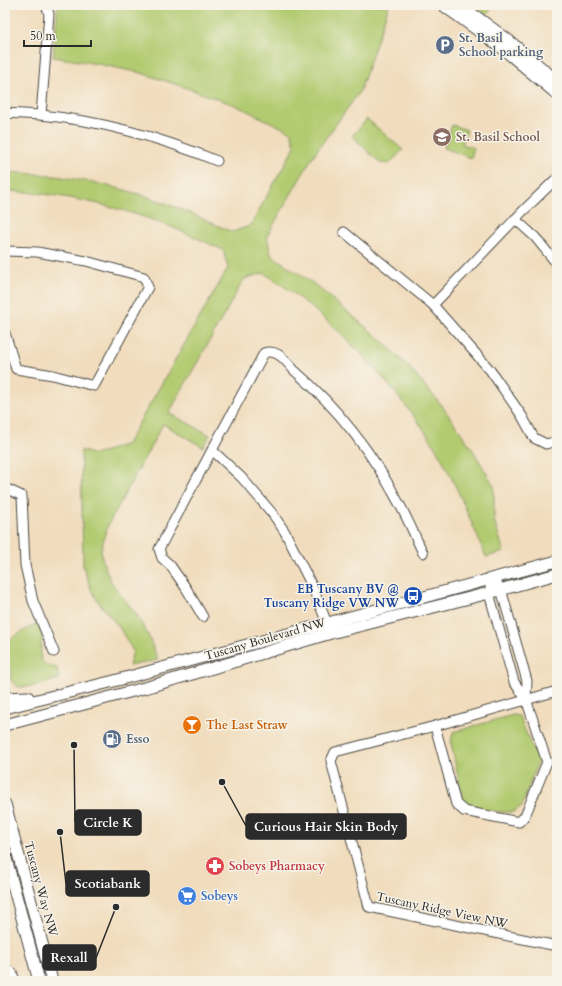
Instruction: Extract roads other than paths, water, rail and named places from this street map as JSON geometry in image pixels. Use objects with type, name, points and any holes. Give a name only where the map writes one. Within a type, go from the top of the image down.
[{"type":"street","points":[[41,115],[49,14],[46,5]]},
{"type":"street","points":[[442,5],[501,47],[557,94]]},
{"type":"street","points":[[460,5],[508,40],[557,81]]},
{"type":"street","points":[[5,113],[41,115],[109,127],[142,135],[193,151],[217,161]]},
{"type":"street","points":[[433,305],[515,219],[557,178]]},
{"type":"street","points":[[515,219],[535,237],[557,264]]},
{"type":"street","points":[[344,232],[433,305],[490,370],[522,416],[534,438],[546,444],[557,442]]},
{"type":"street","points":[[5,251],[37,252],[86,261],[144,276],[148,287],[94,386],[53,375],[16,369],[5,333]]},
{"type":"street","points":[[204,617],[170,565],[162,558],[159,549],[264,353],[269,351],[277,353],[312,384],[337,412],[368,452],[401,506],[423,553]]},
{"type":"street","points":[[212,450],[242,478],[272,513],[312,586],[329,628]]},
{"type":"street","points":[[5,488],[22,496],[25,565],[33,601],[54,652]]},
{"type":"street","name":"Tuscany Boulevard NW","points":[[8,724],[148,687],[329,628],[492,578],[557,561]]},
{"type":"street","name":"Tuscany Boulevard NW","points":[[5,708],[329,628],[489,593],[557,574]]},
{"type":"street","points":[[492,578],[501,589],[527,681],[526,699]]},
{"type":"street","points":[[435,726],[456,804],[464,811],[519,822],[525,816],[547,762],[526,699],[514,682],[489,593],[492,578]]},
{"type":"street","name":"Tuscany Ridge View NW","points":[[557,692],[526,699],[435,726],[335,752],[331,761],[368,906],[557,946]]},
{"type":"street","points":[[5,698],[53,697]]},
{"type":"street","points":[[5,736],[8,724]]},
{"type":"street","name":"Tuscany Way NW","points":[[5,804],[52,981]]},
{"type":"street","name":"Tuscany Way NW","points":[[5,855],[39,981]]},
{"type":"street","points":[[5,969],[12,972],[15,981]]},
{"type":"place","name":"St. Basil School parking","points":[[445,45]]},
{"type":"place","name":"St. Basil School","points":[[442,137]]},
{"type":"place","name":"EB Tuscany BV @ Tuscany Ridge VW NW","points":[[413,596]]},
{"type":"place","name":"The Last Straw","points":[[192,725]]},
{"type":"place","name":"Esso","points":[[112,739]]},
{"type":"place","name":"Circle K","points":[[74,745]]},
{"type":"place","name":"Curious Hair Skin Body","points":[[222,782]]},
{"type":"place","name":"Scotiabank","points":[[60,832]]},
{"type":"place","name":"Sobeys Pharmacy","points":[[215,866]]},
{"type":"place","name":"Sobeys","points":[[187,896]]},
{"type":"place","name":"Rexall","points":[[116,907]]}]
